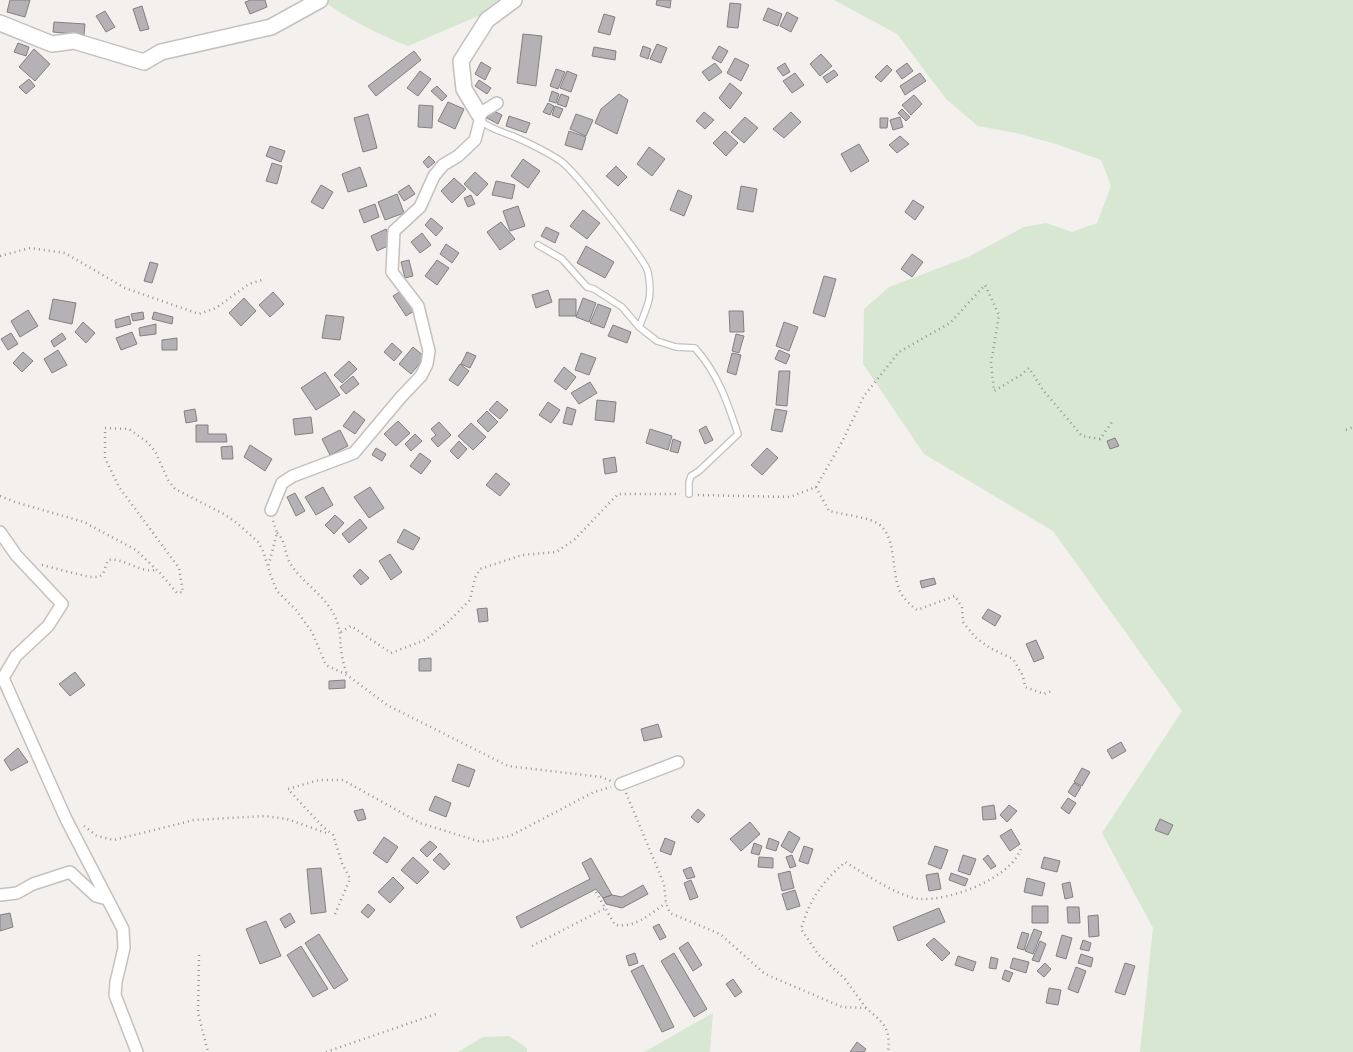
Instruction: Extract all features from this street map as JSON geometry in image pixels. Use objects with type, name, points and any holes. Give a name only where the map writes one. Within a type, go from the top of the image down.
[{"type":"street","points":[[0,23],[52,44],[74,41],[144,62],[161,52],[271,27],[320,0]]},
{"type":"street","points":[[271,510],[282,483],[294,476],[354,453],[421,376],[427,364],[429,351],[418,306],[392,272],[394,231],[420,207],[434,176],[443,165],[458,156],[475,140],[479,118],[464,89],[461,61],[487,20],[514,0]]},
{"type":"street","points":[[479,118],[497,103]]},
{"type":"street","points":[[0,532],[18,558],[62,604],[48,626],[16,656],[3,678],[66,819],[123,929],[124,948],[115,994],[137,1052]]},
{"type":"street","points":[[0,552],[18,558]]},
{"type":"street","points":[[621,784],[678,762]]},
{"type":"street","points":[[0,895],[17,893],[33,884],[70,872],[96,896],[107,899]]},
{"type":"lane","points":[[479,118],[487,126],[517,137],[561,162],[574,175],[638,254],[648,270],[651,297],[640,327]]},
{"type":"lane","points":[[538,245],[562,259],[586,287],[594,289],[622,307],[640,327],[657,341],[676,347],[695,348],[708,363],[725,394],[738,434],[699,471],[691,476],[688,494]]},
{"type":"path","points":[[0,256],[30,248],[64,253],[125,288],[199,314],[216,308],[249,284],[265,279]]},
{"type":"path","points":[[341,632],[351,626],[392,653],[425,640],[448,622],[470,600],[475,578],[480,569],[522,555],[556,552],[574,540],[618,494],[790,497],[816,487],[843,440],[864,396],[899,352],[950,323],[985,285],[999,315],[991,363],[994,391],[1029,368],[1043,390],[1082,436],[1100,439],[1112,422]]},
{"type":"path","points":[[1346,430],[1353,426]]},
{"type":"path","points":[[0,496],[84,522],[136,550],[177,593],[183,592],[179,568],[119,487],[105,458],[105,428],[129,429],[147,442],[155,451],[168,480],[175,489],[224,514],[258,542],[277,591],[296,610],[312,632],[326,665],[347,675],[386,705],[508,766],[601,777],[621,784],[664,884],[666,903],[670,914],[720,934],[766,974],[842,1007],[866,1008]]},
{"type":"path","points":[[816,487],[829,511],[876,522],[886,530],[892,548],[894,570],[899,591],[911,605],[917,610],[956,596],[962,607],[963,622],[975,637],[990,648],[1013,659],[1023,676],[1025,687],[1044,694],[1052,691]]},
{"type":"path","points":[[271,510],[273,523],[277,533],[282,538],[289,561],[300,576],[318,592],[332,611],[341,632],[342,656],[347,675]]},
{"type":"path","points":[[268,567],[277,533]]},
{"type":"path","points":[[18,558],[89,577],[99,577],[103,574],[108,560],[115,559],[150,571],[156,570]]},
{"type":"path","points":[[335,914],[350,879],[342,863],[333,835],[322,826],[288,789],[319,780],[343,780],[420,823],[482,842],[510,836],[594,792],[621,784]]},
{"type":"path","points":[[66,819],[77,821],[97,836],[114,840],[194,820],[265,816],[287,819],[333,835]]},
{"type":"path","points":[[888,1052],[890,1039],[884,1024],[866,1008],[845,979],[818,954],[801,929],[809,904],[826,878],[844,862],[882,884],[919,899],[946,897],[981,884],[1007,869],[1019,855],[1021,848]]},
{"type":"path","points":[[596,892],[615,924],[625,926],[637,923],[666,903]]},
{"type":"path","points":[[532,946],[606,908]]},
{"type":"path","points":[[199,955],[198,1013],[208,1052]]},
{"type":"path","points":[[326,1052],[436,1014]]},
{"type":"green space","points":[[322,0],[516,0],[408,46],[364,26]]},
{"type":"green space","points":[[834,0],[1353,0],[1353,1052],[1140,1052],[1153,928],[1102,833],[1182,711],[1053,531],[924,454],[863,364],[864,309],[889,287],[968,257],[1024,227],[1046,223],[1072,232],[1097,223],[1111,186],[1101,160],[1056,144],[1016,133],[978,126],[946,99],[897,34]]},
{"type":"green space","points":[[713,1013],[710,1052],[644,1052]]},
{"type":"green space","points":[[509,1036],[527,1048],[527,1052],[458,1052],[483,1037]]},
{"type":"building","points":[[10,0],[30,0],[25,17],[7,12]]},
{"type":"building","points":[[265,0],[267,7],[250,14],[245,2]]},
{"type":"building","points":[[657,0],[671,0],[670,8],[656,5]]},
{"type":"building","points":[[730,3],[741,4],[738,28],[727,27]]},
{"type":"building","points":[[142,6],[149,29],[140,31],[133,9]]},
{"type":"building","points":[[768,8],[782,14],[778,26],[763,20]]},
{"type":"building","points":[[105,11],[115,27],[106,32],[96,16]]},
{"type":"building","points":[[787,12],[798,18],[791,32],[780,26]]},
{"type":"building","points":[[604,14],[615,17],[610,35],[598,32]]},
{"type":"building","points":[[54,22],[85,24],[84,35],[53,32]]},
{"type":"building","points":[[523,34],[542,36],[536,86],[517,83]]},
{"type":"building","points":[[18,43],[29,47],[26,56],[14,52]]},
{"type":"building","points":[[657,44],[667,48],[661,63],[650,59]]},
{"type":"building","points":[[643,46],[651,49],[648,59],[640,56]]},
{"type":"building","points":[[719,46],[728,51],[721,63],[712,58]]},
{"type":"building","points":[[594,47],[616,51],[615,60],[592,56]]},
{"type":"building","points":[[34,49],[50,64],[35,81],[19,67]]},
{"type":"building","points":[[414,51],[421,60],[376,96],[368,86]]},
{"type":"building","points":[[821,54],[832,66],[820,76],[810,64]]},
{"type":"building","points":[[735,58],[749,65],[741,81],[727,73]]},
{"type":"building","points":[[481,62],[491,68],[485,80],[475,74]]},
{"type":"building","points":[[715,63],[722,72],[709,81],[702,72]]},
{"type":"building","points":[[785,63],[790,72],[783,76],[777,68]]},
{"type":"building","points":[[907,63],[913,71],[902,79],[896,71]]},
{"type":"building","points":[[887,65],[892,70],[881,82],[875,77]]},
{"type":"building","points":[[556,69],[565,72],[558,89],[550,86]]},
{"type":"building","points":[[834,70],[838,75],[827,83],[823,77]]},
{"type":"building","points":[[420,71],[431,79],[418,96],[407,88]]},
{"type":"building","points":[[567,71],[577,75],[571,92],[560,88]]},
{"type":"building","points":[[795,73],[804,85],[792,93],[783,81]]},
{"type":"building","points":[[920,73],[926,81],[905,95],[900,86]]},
{"type":"building","points":[[29,79],[35,86],[26,94],[19,87]]},
{"type":"building","points":[[479,80],[491,88],[487,94],[475,86]]},
{"type":"building","points":[[730,83],[742,93],[730,109],[719,98]]},
{"type":"building","points":[[437,86],[447,96],[442,101],[431,91]]},
{"type":"building","points":[[552,91],[559,94],[556,103],[549,101]]},
{"type":"building","points":[[561,94],[569,97],[566,107],[557,104]]},
{"type":"building","points":[[619,94],[628,100],[617,134],[595,123],[601,109]]},
{"type":"building","points":[[914,95],[922,104],[911,115],[902,105]]},
{"type":"building","points":[[448,102],[464,109],[455,129],[438,121]]},
{"type":"building","points":[[548,103],[554,106],[550,115],[543,112]]},
{"type":"building","points":[[419,105],[433,106],[432,128],[418,127]]},
{"type":"building","points":[[555,106],[563,109],[559,118],[552,115]]},
{"type":"building","points":[[902,109],[910,117],[906,121],[898,113]]},
{"type":"building","points":[[492,110],[502,115],[498,124],[487,118]]},
{"type":"building","points":[[704,112],[714,120],[705,129],[696,121]]},
{"type":"building","points":[[791,112],[801,122],[784,138],[773,129]]},
{"type":"building","points":[[368,114],[377,148],[363,152],[354,118]]},
{"type":"building","points":[[576,114],[593,120],[586,136],[570,129]]},
{"type":"building","points":[[509,116],[530,123],[526,133],[506,126]]},
{"type":"building","points":[[745,117],[758,128],[744,143],[731,132]]},
{"type":"building","points":[[900,117],[903,127],[893,130],[890,120]]},
{"type":"building","points":[[880,118],[888,118],[887,128],[880,128]]},
{"type":"building","points":[[569,131],[586,137],[582,150],[565,145]]},
{"type":"building","points":[[725,131],[738,143],[726,156],[713,143]]},
{"type":"building","points":[[900,136],[909,144],[897,153],[889,145]]},
{"type":"building","points":[[859,144],[869,161],[851,172],[841,154]]},
{"type":"building","points":[[270,146],[285,151],[281,162],[266,156]]},
{"type":"building","points":[[649,147],[665,159],[652,176],[637,164]]},
{"type":"building","points":[[429,156],[435,162],[428,168],[423,162]]},
{"type":"building","points":[[523,159],[540,171],[528,188],[511,176]]},
{"type":"building","points":[[272,163],[282,166],[277,184],[266,181]]},
{"type":"building","points":[[616,166],[627,177],[618,186],[606,176]]},
{"type":"building","points":[[360,167],[367,186],[348,192],[342,174]]},
{"type":"building","points":[[475,172],[488,184],[477,196],[464,184]]},
{"type":"building","points":[[454,178],[466,189],[452,203],[441,191]]},
{"type":"building","points":[[496,181],[515,185],[512,199],[492,195]]},
{"type":"building","points":[[321,185],[333,192],[323,209],[311,202]]},
{"type":"building","points":[[409,185],[415,194],[404,201],[398,192]]},
{"type":"building","points":[[741,186],[757,189],[753,212],[737,209]]},
{"type":"building","points":[[678,190],[692,196],[684,216],[670,210]]},
{"type":"building","points":[[397,194],[404,213],[385,220],[378,202]]},
{"type":"building","points":[[471,195],[475,204],[468,207],[464,198]]},
{"type":"building","points":[[913,200],[924,207],[915,220],[905,212]]},
{"type":"building","points":[[375,204],[379,217],[364,223],[359,210]]},
{"type":"building","points":[[518,206],[525,226],[510,231],[503,211]]},
{"type":"building","points":[[583,210],[600,223],[587,239],[570,226]]},
{"type":"building","points":[[431,218],[443,228],[436,236],[425,225]]},
{"type":"building","points":[[501,222],[515,239],[500,250],[487,232]]},
{"type":"building","points":[[546,227],[559,233],[555,243],[541,236]]},
{"type":"building","points":[[386,229],[392,244],[377,251],[371,236]]},
{"type":"building","points":[[422,233],[431,245],[420,253],[411,242]]},
{"type":"building","points":[[446,244],[459,253],[452,263],[440,254]]},
{"type":"building","points":[[586,246],[614,262],[605,278],[577,263]]},
{"type":"building","points":[[912,254],[923,262],[912,277],[901,269]]},
{"type":"building","points":[[409,260],[413,276],[405,278],[401,262]]},
{"type":"building","points":[[437,260],[449,268],[437,285],[425,276]]},
{"type":"building","points":[[150,262],[158,264],[152,283],[144,281]]},
{"type":"building","points":[[824,276],[836,279],[825,317],[813,313]]},
{"type":"building","points":[[548,290],[552,302],[536,308],[532,295]]},
{"type":"building","points":[[401,291],[414,311],[406,316],[393,296]]},
{"type":"building","points":[[273,292],[284,304],[270,317],[259,305]]},
{"type":"building","points":[[244,298],[256,311],[241,326],[229,313]]},
{"type":"building","points":[[583,298],[596,303],[589,322],[576,317]]},
{"type":"building","points":[[53,299],[76,303],[72,324],[49,319]]},
{"type":"building","points":[[559,299],[576,299],[576,316],[559,316]]},
{"type":"building","points":[[598,304],[611,309],[604,328],[590,323]]},
{"type":"building","points":[[28,310],[38,326],[20,337],[11,321]]},
{"type":"building","points":[[729,311],[743,311],[744,332],[730,332]]},
{"type":"building","points":[[143,312],[144,319],[133,321],[131,314]]},
{"type":"building","points":[[154,312],[173,317],[172,324],[152,319]]},
{"type":"building","points":[[326,315],[344,317],[340,340],[322,338]]},
{"type":"building","points":[[129,316],[131,324],[116,328],[115,320]]},
{"type":"building","points":[[83,322],[95,333],[86,343],[75,332]]},
{"type":"building","points":[[784,322],[798,327],[789,351],[776,346]]},
{"type":"building","points":[[156,324],[156,334],[140,336],[139,328]]},
{"type":"building","points":[[613,325],[631,332],[627,343],[608,336]]},
{"type":"building","points":[[132,332],[137,344],[121,350],[116,338]]},
{"type":"building","points":[[11,333],[18,344],[8,350],[1,339]]},
{"type":"building","points":[[62,333],[66,339],[54,347],[51,341]]},
{"type":"building","points":[[736,334],[744,336],[739,353],[732,351]]},
{"type":"building","points":[[177,338],[177,350],[162,350],[162,340]]},
{"type":"building","points":[[392,343],[402,352],[394,361],[384,352]]},
{"type":"building","points":[[413,347],[425,357],[411,374],[399,364]]},
{"type":"building","points":[[58,350],[67,365],[52,373],[44,359]]},
{"type":"building","points":[[779,350],[790,355],[786,364],[775,359]]},
{"type":"building","points":[[23,352],[33,361],[22,372],[13,363]]},
{"type":"building","points":[[467,352],[476,356],[470,368],[461,364]]},
{"type":"building","points":[[581,353],[596,358],[589,375],[575,370]]},
{"type":"building","points":[[732,353],[741,355],[736,375],[727,372]]},
{"type":"building","points":[[349,361],[357,369],[342,383],[334,375]]},
{"type":"building","points":[[460,364],[469,371],[458,386],[449,380]]},
{"type":"building","points":[[564,367],[576,377],[566,390],[554,381]]},
{"type":"building","points":[[779,371],[790,371],[787,406],[776,405]]},
{"type":"building","points":[[325,372],[340,395],[316,410],[301,388]]},
{"type":"building","points":[[353,376],[359,384],[346,394],[340,387]]},
{"type":"building","points":[[590,382],[597,393],[579,404],[571,393]]},
{"type":"building","points":[[597,400],[616,402],[614,422],[595,420]]},
{"type":"building","points":[[497,401],[508,410],[500,419],[489,410]]},
{"type":"building","points":[[548,402],[560,410],[551,423],[539,415]]},
{"type":"building","points":[[567,407],[576,410],[572,425],[563,423]]},
{"type":"building","points":[[195,409],[197,421],[186,423],[184,411]]},
{"type":"building","points":[[775,409],[787,411],[782,432],[771,430]]},
{"type":"building","points":[[354,411],[365,420],[355,434],[343,426]]},
{"type":"building","points":[[487,411],[498,422],[488,432],[477,421]]},
{"type":"building","points":[[311,417],[313,433],[295,435],[293,419]]},
{"type":"building","points":[[398,421],[410,433],[396,446],[384,434]]},
{"type":"building","points":[[439,422],[451,435],[438,447],[431,439],[436,435],[431,429]]},
{"type":"building","points":[[471,423],[486,437],[473,450],[458,436]]},
{"type":"building","points":[[196,425],[208,425],[208,434],[226,434],[227,442],[196,442]]},
{"type":"building","points":[[706,426],[713,440],[705,444],[699,430]]},
{"type":"building","points":[[650,429],[672,436],[668,450],[646,443]]},
{"type":"building","points":[[340,430],[348,446],[330,455],[322,439]]},
{"type":"building","points":[[415,434],[422,441],[411,451],[405,444]]},
{"type":"building","points":[[1115,438],[1119,446],[1110,449],[1107,441]]},
{"type":"building","points":[[673,439],[681,442],[678,453],[670,451]]},
{"type":"building","points":[[459,441],[467,449],[458,459],[450,451]]},
{"type":"building","points":[[250,445],[272,459],[265,471],[244,457]]},
{"type":"building","points":[[232,446],[233,459],[222,459],[221,447]]},
{"type":"building","points":[[376,448],[386,454],[382,461],[372,455]]},
{"type":"building","points":[[767,448],[778,458],[762,475],[751,465]]},
{"type":"building","points":[[420,453],[431,461],[421,474],[410,466]]},
{"type":"building","points":[[615,457],[617,472],[605,474],[603,459]]},
{"type":"building","points":[[496,473],[510,484],[500,496],[486,485]]},
{"type":"building","points":[[323,487],[333,505],[316,515],[305,497]]},
{"type":"building","points":[[370,487],[384,508],[369,518],[354,497]]},
{"type":"building","points":[[295,493],[305,511],[296,516],[287,497]]},
{"type":"building","points":[[335,515],[344,523],[334,534],[325,525]]},
{"type":"building","points":[[360,519],[367,528],[349,543],[342,534]]},
{"type":"building","points":[[404,529],[420,538],[413,550],[397,542]]},
{"type":"building","points":[[390,554],[402,572],[391,580],[379,561]]},
{"type":"building","points":[[360,569],[369,578],[361,585],[353,576]]},
{"type":"building","points":[[934,578],[936,584],[922,588],[920,581]]},
{"type":"building","points":[[487,608],[488,621],[479,622],[477,609]]},
{"type":"building","points":[[988,609],[1001,616],[995,626],[982,618]]},
{"type":"building","points":[[1036,640],[1044,658],[1034,662],[1026,644]]},
{"type":"building","points":[[431,658],[431,671],[419,671],[419,659]]},
{"type":"building","points":[[75,672],[85,685],[70,696],[59,684]]},
{"type":"building","points":[[345,680],[345,688],[329,689],[329,681]]},
{"type":"building","points":[[658,724],[662,737],[644,741],[641,729]]},
{"type":"building","points":[[1121,742],[1126,751],[1112,759],[1107,750]]},
{"type":"building","points":[[18,748],[28,762],[11,771],[4,760]]},
{"type":"building","points":[[458,764],[475,770],[469,787],[452,781]]},
{"type":"building","points":[[1082,768],[1090,772],[1082,786],[1074,782]]},
{"type":"building","points":[[1074,783],[1081,787],[1075,797],[1068,792]]},
{"type":"building","points":[[435,796],[451,803],[446,817],[429,810]]},
{"type":"building","points":[[1068,798],[1076,803],[1069,814],[1061,808]]},
{"type":"building","points":[[994,805],[996,819],[983,820],[982,807]]},
{"type":"building","points":[[1009,805],[1017,811],[1007,822],[1000,815]]},
{"type":"building","points":[[363,809],[366,819],[358,821],[354,811]]},
{"type":"building","points":[[698,809],[705,815],[698,823],[691,817]]},
{"type":"building","points":[[1160,819],[1173,825],[1168,835],[1155,830]]},
{"type":"building","points":[[750,822],[760,834],[741,851],[730,839]]},
{"type":"building","points":[[1011,829],[1020,844],[1010,851],[1000,836]]},
{"type":"building","points":[[789,831],[800,838],[792,853],[781,846]]},
{"type":"building","points":[[384,837],[398,847],[387,863],[373,853]]},
{"type":"building","points":[[665,838],[675,842],[671,855],[660,851]]},
{"type":"building","points":[[769,838],[779,842],[776,851],[766,848]]},
{"type":"building","points":[[430,841],[437,847],[427,857],[420,850]]},
{"type":"building","points":[[754,843],[762,846],[759,855],[751,853]]},
{"type":"building","points":[[804,846],[813,849],[808,864],[799,861]]},
{"type":"building","points":[[935,846],[948,850],[941,869],[928,864]]},
{"type":"building","points":[[440,853],[450,864],[444,870],[433,860]]},
{"type":"building","points":[[792,855],[796,866],[790,868],[786,857]]},
{"type":"building","points":[[963,855],[976,859],[970,875],[958,871]]},
{"type":"building","points":[[988,855],[996,866],[991,869],[983,859]]},
{"type":"building","points":[[413,857],[429,872],[417,884],[401,870]]},
{"type":"building","points":[[759,857],[773,858],[773,868],[758,867]]},
{"type":"building","points":[[1044,857],[1060,861],[1057,872],[1041,868]]},
{"type":"building","points":[[591,858],[612,895],[603,898],[596,889],[521,928],[516,917],[590,879],[582,863]]},
{"type":"building","points":[[691,867],[695,877],[687,879],[683,870]]},
{"type":"building","points":[[321,868],[326,912],[311,914],[307,869]]},
{"type":"building","points":[[790,871],[794,888],[782,891],[778,874]]},
{"type":"building","points":[[938,873],[941,889],[929,891],[926,875]]},
{"type":"building","points":[[951,873],[968,879],[965,886],[949,880]]},
{"type":"building","points":[[393,877],[404,888],[390,903],[378,892]]},
{"type":"building","points":[[1027,878],[1045,883],[1042,896],[1024,892]]},
{"type":"building","points":[[691,880],[698,897],[690,900],[684,883]]},
{"type":"building","points":[[1070,882],[1073,897],[1065,899],[1062,884]]},
{"type":"building","points":[[643,885],[648,894],[622,908],[606,904],[603,898],[612,895],[622,897]]},
{"type":"building","points":[[795,890],[800,906],[787,910],[782,894]]},
{"type":"building","points":[[368,904],[375,910],[368,918],[361,912]]},
{"type":"building","points":[[1032,906],[1048,906],[1048,923],[1032,923]]},
{"type":"building","points":[[1067,907],[1079,907],[1080,923],[1068,923]]},
{"type":"building","points":[[939,908],[945,922],[898,941],[893,927]]},
{"type":"building","points":[[10,913],[13,927],[0,931],[0,915]]},
{"type":"building","points":[[290,913],[295,922],[285,928],[280,919]]},
{"type":"building","points":[[1098,915],[1099,936],[1089,937],[1088,916]]},
{"type":"building","points":[[266,921],[281,956],[260,964],[246,929]]},
{"type":"building","points":[[659,924],[666,937],[660,940],[653,927]]},
{"type":"building","points":[[1034,929],[1042,932],[1033,954],[1025,951]]},
{"type":"building","points":[[1022,932],[1029,934],[1024,950],[1017,948]]},
{"type":"building","points":[[319,934],[348,980],[334,989],[305,943]]},
{"type":"building","points":[[1062,935],[1072,938],[1066,959],[1056,956]]},
{"type":"building","points":[[934,938],[950,953],[942,961],[926,945]]},
{"type":"building","points":[[1083,940],[1091,943],[1089,951],[1080,949]]},
{"type":"building","points":[[1040,941],[1046,944],[1039,962],[1032,960]]},
{"type":"building","points":[[688,942],[702,965],[693,971],[679,948]]},
{"type":"building","points":[[301,946],[328,989],[313,997],[287,955]]},
{"type":"building","points":[[635,953],[638,963],[629,966],[626,956]]},
{"type":"building","points":[[674,953],[707,1009],[694,1017],[661,961]]},
{"type":"building","points":[[1081,954],[1093,958],[1091,967],[1078,963]]},
{"type":"building","points":[[958,956],[976,962],[973,971],[955,965]]},
{"type":"building","points":[[991,957],[998,959],[996,969],[989,968]]},
{"type":"building","points":[[1013,958],[1029,962],[1026,973],[1010,968]]},
{"type":"building","points":[[1045,963],[1051,969],[1044,977],[1037,971]]},
{"type":"building","points":[[1125,963],[1135,966],[1125,995],[1115,992]]},
{"type":"building","points":[[643,965],[674,1027],[662,1032],[631,971]]},
{"type":"building","points":[[1076,967],[1086,971],[1078,993],[1068,989]]},
{"type":"building","points":[[1005,970],[1013,973],[1009,982],[1002,979]]},
{"type":"building","points":[[733,979],[742,992],[735,997],[726,984]]},
{"type":"building","points":[[1049,988],[1061,990],[1058,1005],[1046,1003]]},
{"type":"building","points":[[857,1042],[866,1049],[864,1052],[850,1052]]}]
